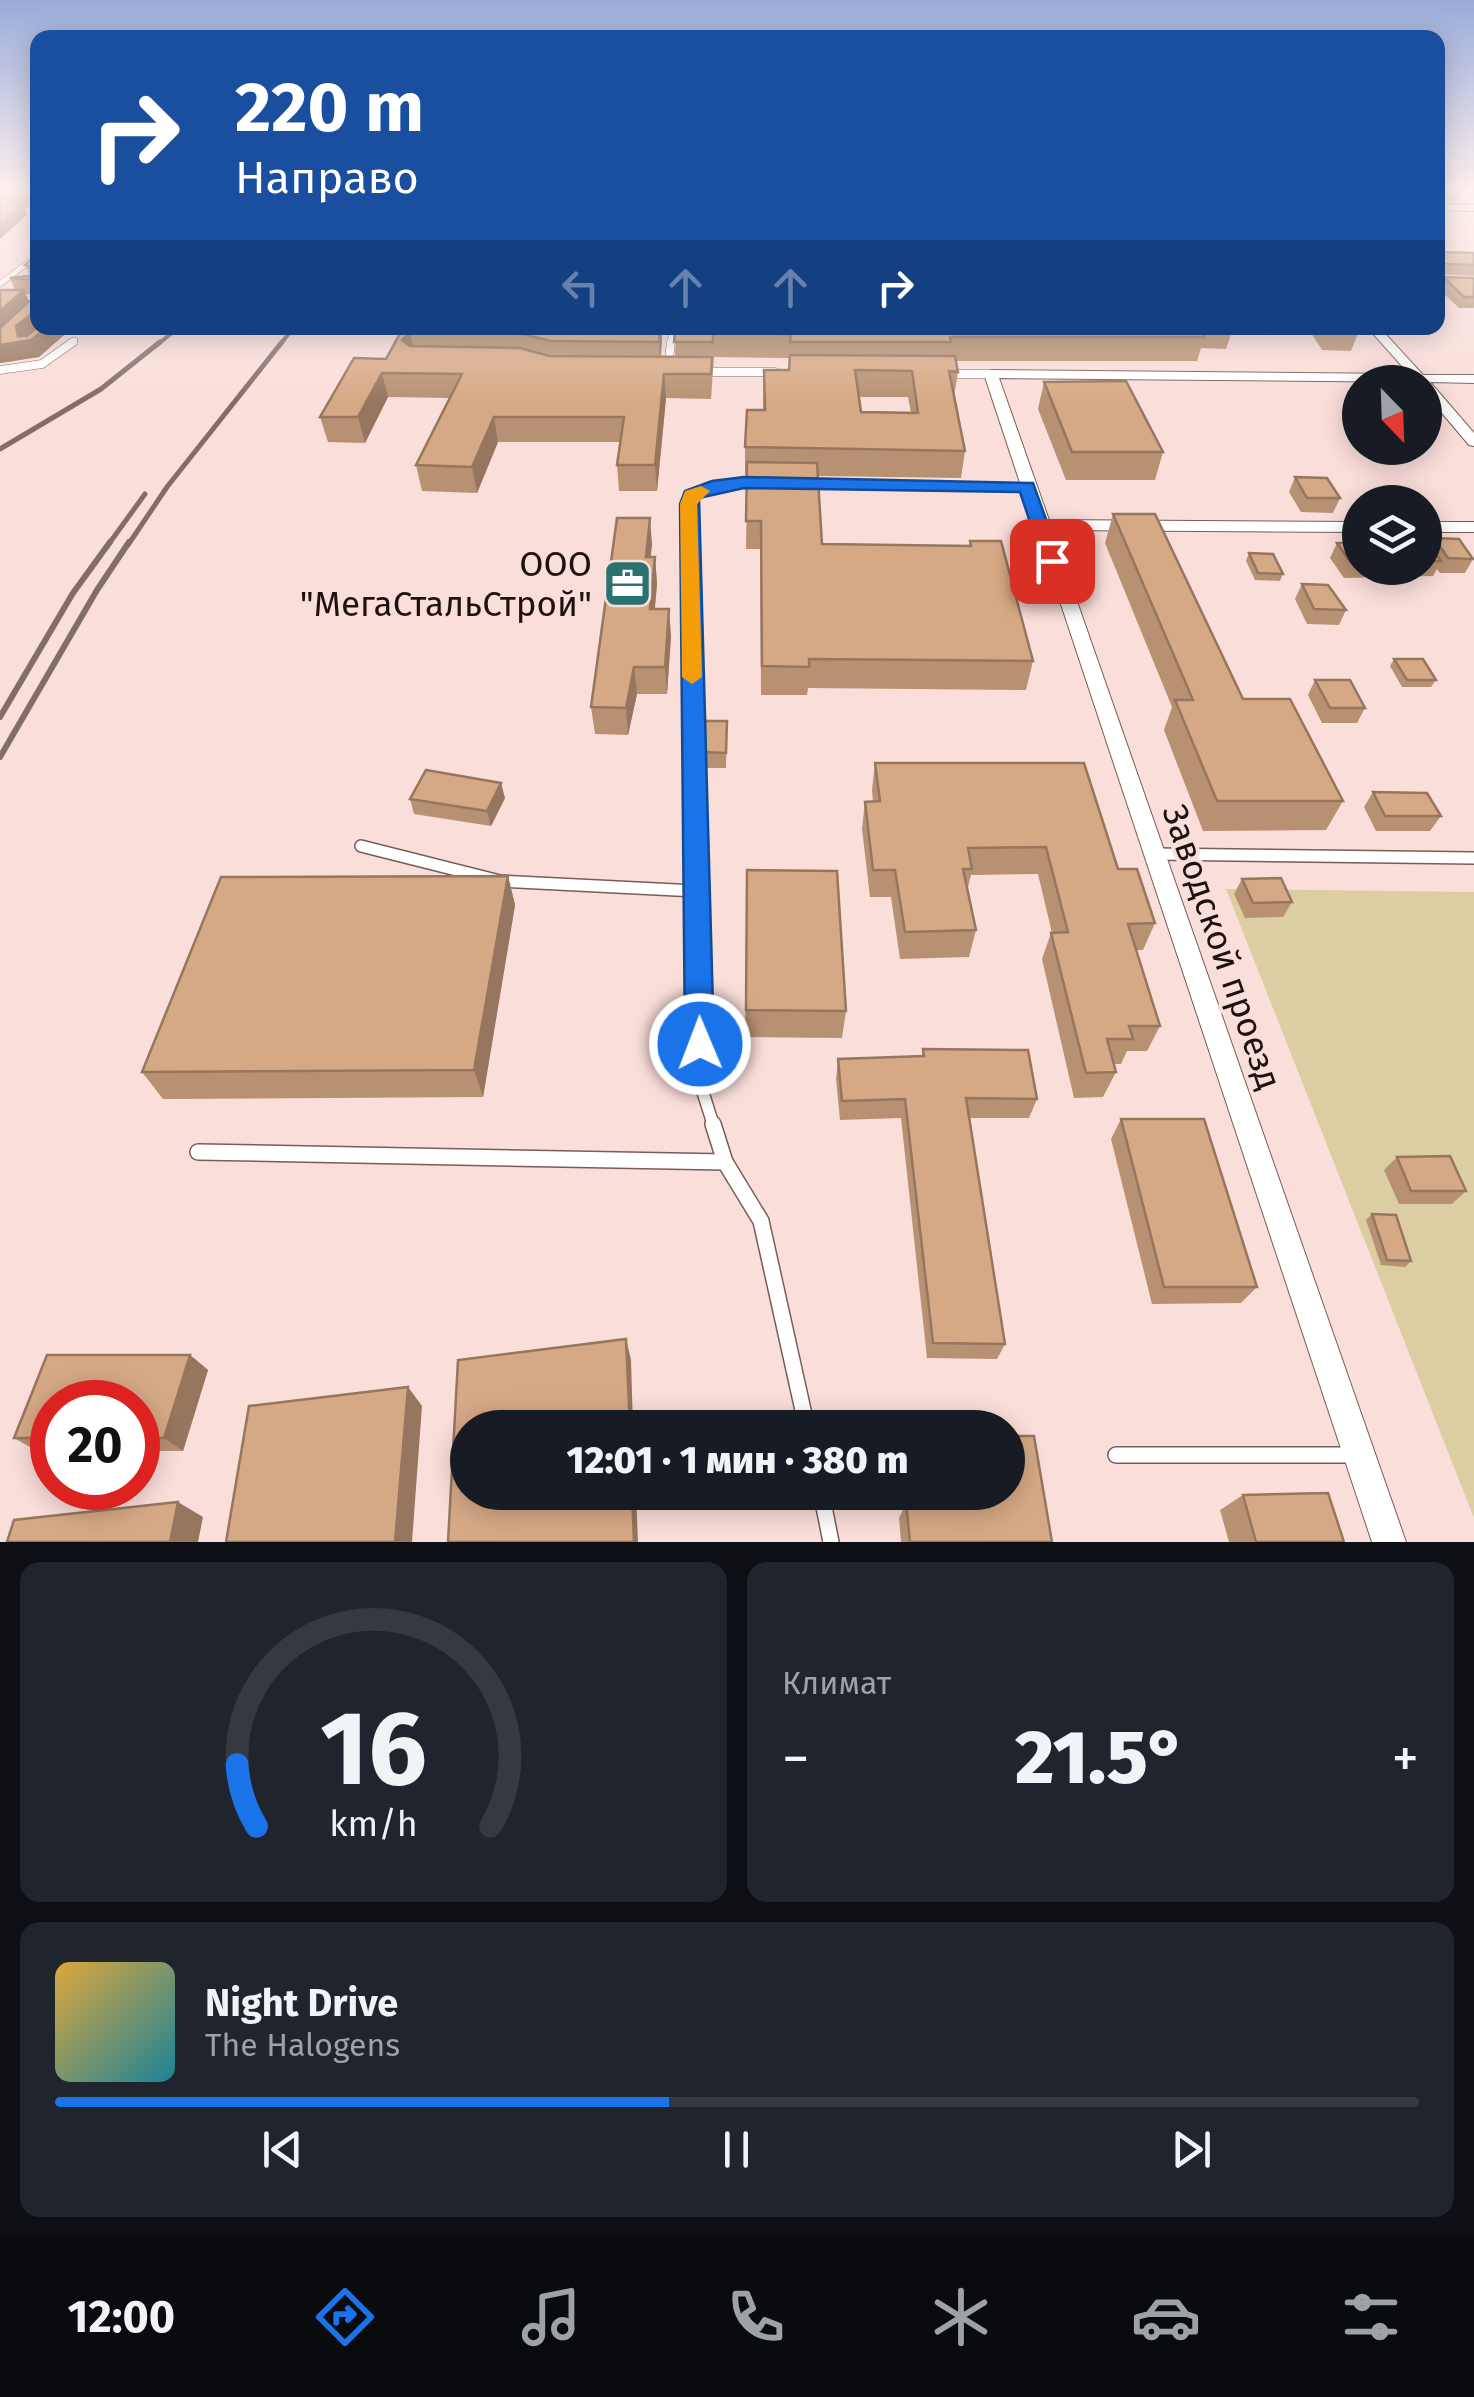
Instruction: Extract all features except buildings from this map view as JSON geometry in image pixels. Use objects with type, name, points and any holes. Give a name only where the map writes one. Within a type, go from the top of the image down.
[{"type":"street","points":[[1445,282],[1474,282]]},
{"type":"street","points":[[1380,335],[1407,365]]},
{"type":"street","points":[[991,374],[1342,381]]},
{"type":"street","name":"Заводской проезд","points":[[991,374],[1039,525],[1389,1542]]},
{"type":"street","points":[[1442,381],[1474,379]]},
{"type":"street","points":[[1442,405],[1474,442]]},
{"type":"street","points":[[1039,525],[1342,527]]},
{"type":"street","points":[[1442,527],[1474,527]]},
{"type":"lane","points":[[0,285],[30,262]]},
{"type":"lane","points":[[0,285],[16,286]]},
{"type":"lane","points":[[0,299],[30,300]]},
{"type":"lane","points":[[667,372],[671,335]]},
{"type":"lane","points":[[0,370],[40,366],[62,354],[75,340]]},
{"type":"lane","points":[[652,372],[782,372]]},
{"type":"lane","points":[[934,374],[991,374]]},
{"type":"lane","points":[[762,483],[712,486],[691,494],[688,504],[700,1083],[726,1162],[761,1221],[803,1410]]},
{"type":"lane","points":[[800,483],[1027,486]]},
{"type":"lane","points":[[361,846],[500,881],[696,891]]},
{"type":"lane","points":[[1152,854],[1474,858]]},
{"type":"lane","points":[[198,1152],[726,1162]]},
{"type":"lane","points":[[1116,1454],[1359,1455]]},
{"type":"lane","points":[[825,1510],[831,1542]]},
{"type":"shaded area","points":[[1226,889],[1474,892],[1474,1518]]},
{"type":"railway","points":[[157,345],[169,335]]},
{"type":"railway","points":[[280,345],[288,335]]},
{"type":"railway","points":[[0,449],[101,389],[160,342]]},
{"type":"railway","points":[[128,545],[167,487],[282,342]]},
{"type":"railway","points":[[108,545],[145,494]]},
{"type":"railway","points":[[0,717],[73,593],[110,542]]},
{"type":"railway","points":[[0,757],[129,542]]},
{"type":"slow traffic","points":[[692,677],[688,504],[691,494],[701,491]]},
{"type":"place","name":"ООО \"МегаСтальСтрой\"","points":[[627,584]]},
{"type":"route","points":[[700,1044],[688,504],[691,494],[712,486],[744,482],[1027,486],[1052,561]]}]
